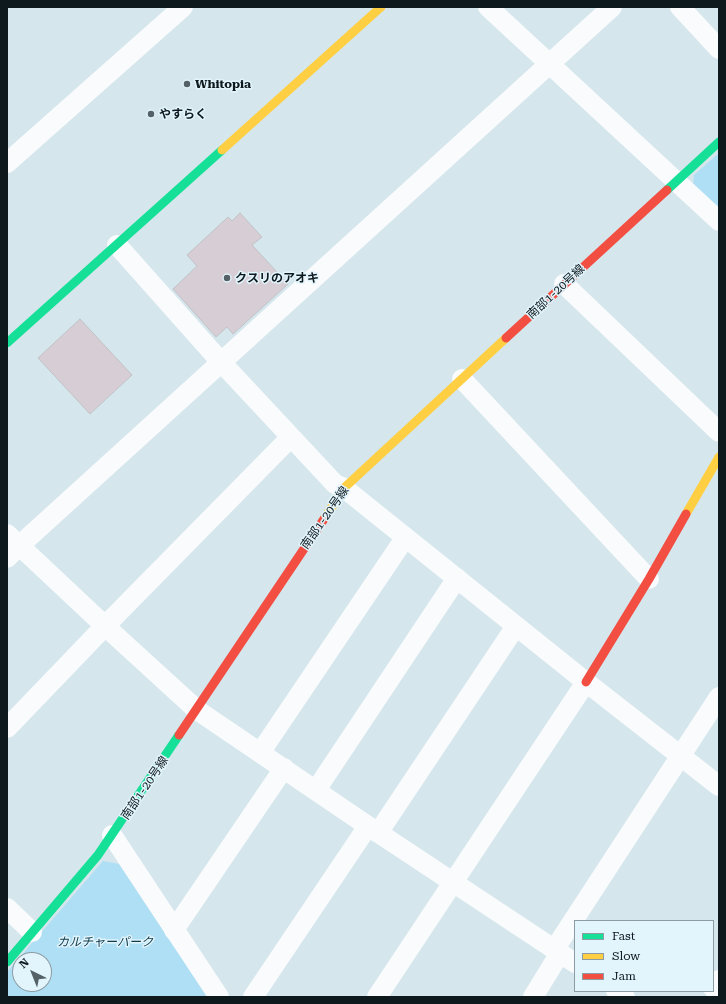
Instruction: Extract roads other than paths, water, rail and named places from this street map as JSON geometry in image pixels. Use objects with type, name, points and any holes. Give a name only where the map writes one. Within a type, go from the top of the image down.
[{"type":"street","points":[[7,162],[183,7]]},
{"type":"street","points":[[7,343],[381,7]]},
{"type":"street","points":[[488,7],[719,221]]},
{"type":"street","points":[[563,955],[197,710],[105,626],[11,546],[221,362],[612,7]]},
{"type":"street","points":[[680,7],[719,49]]},
{"type":"street","name":"南部1-20号線","points":[[7,962],[98,855],[112,836],[344,488],[719,142]]},
{"type":"street","points":[[117,245],[221,362],[335,484],[344,488],[586,682],[719,786]]},
{"type":"street","points":[[564,284],[719,432]]},
{"type":"street","points":[[462,379],[649,579]]},
{"type":"street","points":[[7,728],[290,437]]},
{"type":"street","points":[[377,997],[586,682],[649,579],[719,457]]},
{"type":"street","points":[[260,753],[405,538]]},
{"type":"street","points":[[316,790],[457,578]]},
{"type":"street","points":[[253,997],[516,626]]},
{"type":"street","points":[[584,920],[681,756],[719,697]]},
{"type":"street","points":[[174,930],[284,768]]},
{"type":"street","points":[[112,836],[219,997]]},
{"type":"street","points":[[7,908],[32,932]]},
{"type":"street","points":[[533,997],[563,955],[574,936]]},
{"type":"place","name":"Whitopia","points":[[187,84]]},
{"type":"place","name":"やすらく","points":[[151,114]]},
{"type":"place","name":"クスリのアオキ","points":[[227,278]]},
{"type":"park label","name":"カルチャーパーク","points":[[105,942]]}]
